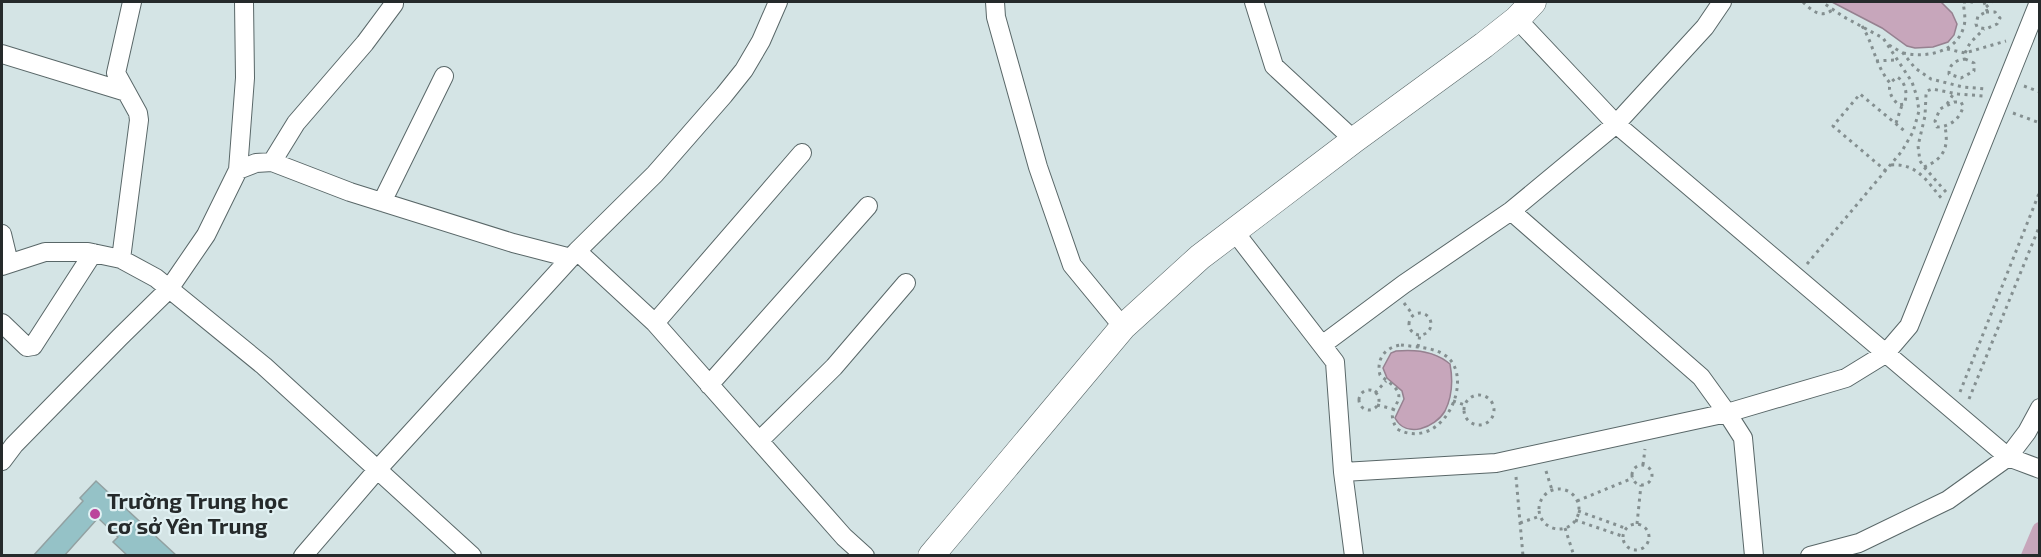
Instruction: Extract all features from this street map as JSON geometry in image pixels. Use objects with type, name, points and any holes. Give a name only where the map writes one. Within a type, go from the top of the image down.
[{"type":"street","points":[[2,461],[120,337],[170,290],[206,235],[238,170],[245,78],[244,2]]},
{"type":"street","points":[[995,2],[996,17],[1038,168],[1072,265],[1123,327]]},
{"type":"street","points":[[1254,2],[1274,66],[1354,140]]},
{"type":"street","points":[[1322,345],[1404,284],[1510,211],[1616,124],[1705,27],[1722,2]]},
{"type":"street","points":[[1343,472],[1496,463],[1727,413],[1846,378],[1885,354],[1909,326],[2039,2]]},
{"type":"street","points":[[121,259],[139,127],[138,114],[116,73],[127,3]]},
{"type":"street","points":[[272,162],[296,123],[357,52],[394,4]]},
{"type":"street","points":[[303,555],[377,470],[574,255],[655,174],[724,95],[744,70],[761,41],[770,6]]},
{"type":"street","points":[[931,555],[1123,327],[1185,269],[1354,140],[1428,87],[1525,10],[1616,124],[2008,458],[2040,469]]},
{"type":"street","points":[[2,54],[126,92]]},
{"type":"street","points":[[382,202],[444,76]]},
{"type":"street","points":[[655,323],[802,153]]},
{"type":"street","points":[[238,170],[256,163],[272,162],[350,192],[513,243],[574,255],[655,323],[844,537],[865,555]]},
{"type":"street","points":[[709,385],[868,206]]},
{"type":"street","points":[[1510,211],[1701,377],[1727,413],[1743,438],[1754,555]]},
{"type":"street","points":[[1234,231],[1335,362],[1343,472],[1354,555]]},
{"type":"street","points":[[2,234],[5,265],[45,252],[93,253],[121,259],[156,278],[264,366],[472,555]]},
{"type":"street","points":[[2,323],[27,347],[33,346],[93,253]]},
{"type":"street","points":[[759,441],[834,366],[906,282]]},
{"type":"street","points":[[1810,555],[1859,543],[1948,500],[2008,458],[2027,432],[2040,408]]},
{"type":"path","points":[[1803,2],[1816,13],[1825,14],[1832,10]]},
{"type":"path","points":[[1822,2],[1832,10],[1883,38],[1903,53],[1916,68],[1938,81],[1987,89]]},
{"type":"path","points":[[1903,53],[1923,55],[1945,49],[1964,27],[1962,2],[1973,2]]},
{"type":"path","points":[[1984,2],[1987,10]]},
{"type":"path","points":[[1984,29],[1977,27],[1976,19],[1987,10],[1992,2]]},
{"type":"path","points":[[1963,59],[1970,43],[1984,29],[1997,24],[2000,18],[1995,12],[1987,10]]},
{"type":"path","points":[[1862,26],[1881,72],[1890,83]]},
{"type":"path","points":[[1945,49],[1965,52],[2006,41]]},
{"type":"path","points":[[1807,264],[1891,165],[1909,135],[1919,111],[1912,82],[1896,60],[1889,44]]},
{"type":"path","points":[[1963,59],[1972,61],[1975,67],[1971,74],[1960,78],[1951,75],[1949,69],[1955,62],[1963,59]]},
{"type":"path","points":[[1876,61],[1896,60]]},
{"type":"path","points":[[1896,124],[1902,105],[1906,102],[1903,81],[1897,77],[1890,83],[1889,91],[1899,105],[1902,105]]},
{"type":"path","points":[[1958,86],[1960,78]]},
{"type":"path","points":[[1937,89],[1938,81]]},
{"type":"path","points":[[2024,86],[2040,92]]},
{"type":"path","points":[[1946,192],[1923,165],[1918,146],[1925,116],[1927,92],[1937,89],[1984,96]]},
{"type":"path","points":[[1947,104],[1954,93]]},
{"type":"path","points":[[1886,171],[1833,126],[1860,94],[1909,135],[1919,140]]},
{"type":"path","points":[[1917,100],[1925,99]]},
{"type":"path","points":[[1961,102],[1963,106],[1957,119],[1945,127],[1937,127],[1935,121],[1940,109],[1947,104],[1961,102]]},
{"type":"path","points":[[2013,113],[2040,123]]},
{"type":"path","points":[[1915,169],[1936,161],[1944,151],[1948,137],[1945,127]]},
{"type":"path","points":[[1891,165],[1915,169],[1943,200]]},
{"type":"path","points":[[1960,392],[2040,191]]},
{"type":"path","points":[[1969,399],[2040,225]]},
{"type":"path","points":[[1403,301],[1413,315]]},
{"type":"path","points":[[1417,313],[1424,313],[1431,321],[1428,331],[1420,334],[1410,328],[1410,320],[1417,313]]},
{"type":"path","points":[[1419,347],[1420,334]]},
{"type":"path","points":[[1401,345],[1419,347],[1448,357],[1454,364],[1457,374],[1456,391],[1444,420],[1432,429],[1415,434],[1396,429],[1391,418],[1392,409],[1399,394],[1380,375],[1379,370],[1382,356],[1387,350],[1401,345]]},
{"type":"path","points":[[1375,393],[1386,381]]},
{"type":"path","points":[[1370,390],[1375,393],[1379,399],[1377,405],[1369,410],[1364,408],[1360,403],[1364,392],[1370,390]]},
{"type":"path","points":[[1474,396],[1484,396],[1492,402],[1493,416],[1487,423],[1473,424],[1466,417],[1465,405],[1474,396]]},
{"type":"path","points":[[1453,401],[1465,405]]},
{"type":"path","points":[[1377,405],[1392,409]]},
{"type":"path","points":[[1643,465],[1646,449]]},
{"type":"path","points":[[1643,465],[1650,471],[1652,477],[1648,482],[1636,483],[1633,478],[1634,469],[1643,465]]},
{"type":"path","points":[[1546,471],[1552,490]]},
{"type":"path","points":[[1516,477],[1523,555]]},
{"type":"path","points":[[1577,501],[1633,478]]},
{"type":"path","points":[[1637,524],[1641,484]]},
{"type":"path","points":[[1552,490],[1565,490],[1571,493],[1577,501],[1578,511],[1575,520],[1565,528],[1550,527],[1540,516],[1539,505],[1542,498],[1552,490]]},
{"type":"path","points":[[1578,511],[1626,529]]},
{"type":"path","points":[[1520,523],[1540,516]]},
{"type":"path","points":[[1575,520],[1622,536]]},
{"type":"path","points":[[1637,524],[1645,527],[1649,540],[1644,548],[1636,551],[1628,548],[1622,536],[1626,529],[1637,524]]},
{"type":"path","points":[[1565,528],[1574,555]]},
{"type":"shaded area","points":[[1832,2],[1941,2],[1952,13],[1957,24],[1954,35],[1948,42],[1933,47],[1915,48],[1907,46],[1882,28]]},
{"type":"shaded area","points":[[1396,351],[1425,352],[1438,356],[1450,364],[1451,388],[1445,411],[1435,422],[1420,429],[1406,428],[1395,418],[1404,399],[1402,391],[1387,378],[1383,368],[1391,353]]},
{"type":"building","name":"Trường Trung học cơ sở Yên Trung","points":[[96,481],[177,556],[128,556],[113,542],[118,537],[98,518],[64,556],[33,556],[83,501],[80,498]]},
{"type":"waterway","points":[[2029,556],[2040,530]]},
{"type":"place","name":"Trường Trung học cơ sở Yên Trung","points":[[95,514]]}]
